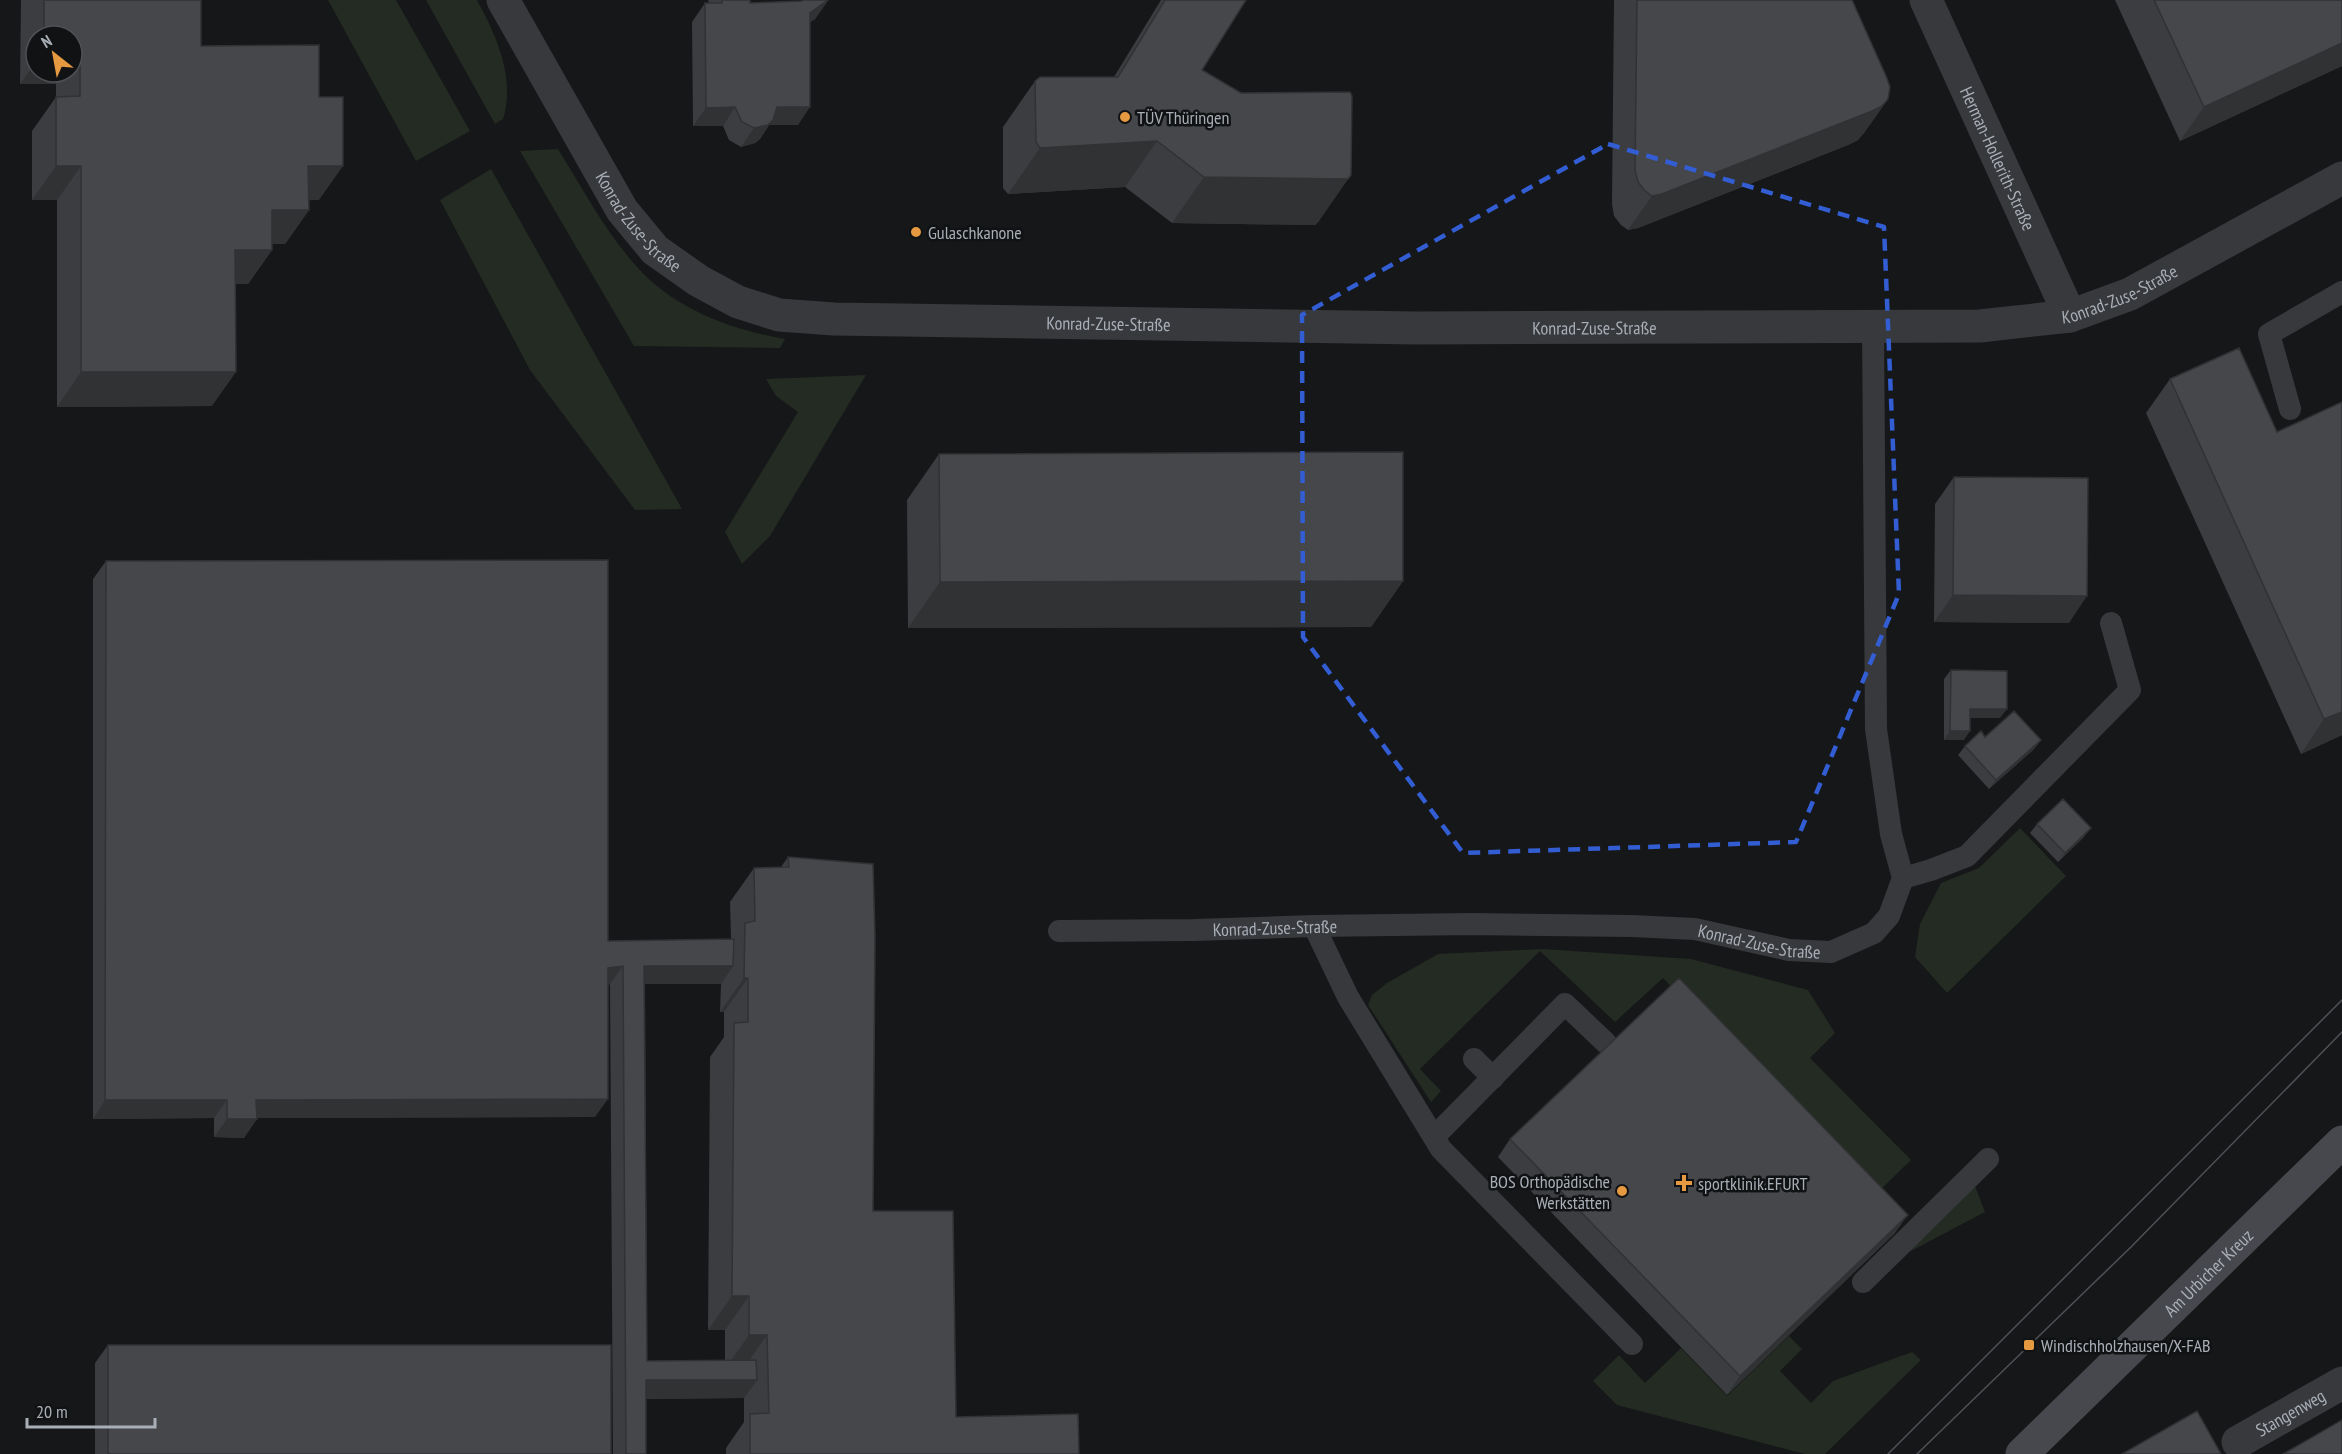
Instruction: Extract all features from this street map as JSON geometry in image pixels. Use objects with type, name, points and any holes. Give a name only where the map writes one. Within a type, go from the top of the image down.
[{"type":"main road","name":"Am Urbicher Kreuz","points":[[2022,1454],[2342,1142]]},
{"type":"street","name":"Konrad-Zuse-Straße","points":[[503,0],[622,210],[655,250],[699,281],[738,302],[779,315],[834,320],[1418,328],[1980,326],[2070,316],[2130,294],[2342,178]]},
{"type":"street","name":"Herman-Hollerith-Straße","points":[[1926,0],[2070,316]]},
{"type":"street","name":"Stangenweg","points":[[2238,1442],[2342,1383]]},
{"type":"lane","points":[[2290,409],[2269,334],[2342,292]]},
{"type":"lane","points":[[1857,325],[1876,729],[1892,834],[1903,878],[1967,856],[2130,690],[2111,623]]},
{"type":"lane","name":"Konrad-Zuse-Straße","points":[[1059,931],[1472,924],[1684,929],[1789,950],[1831,952],[1874,933],[1889,916],[1903,878]]},
{"type":"lane","points":[[1314,926],[1348,997],[1441,1149],[1632,1344]]},
{"type":"lane","points":[[1434,1137],[1565,1004],[1606,1043]]},
{"type":"lane","points":[[1474,1059],[1493,1078]]},
{"type":"lane","points":[[1863,1282],[1988,1159]]},
{"type":"highlighted area","points":[[1608,144],[1884,227],[1899,594],[1796,842],[1463,853],[1303,637],[1302,315]]},
{"type":"shaded area","points":[[328,0],[396,0],[470,131],[416,161]]},
{"type":"shaded area","points":[[426,0],[477,0],[497,42],[505,73],[506,104],[503,119],[495,124]]},
{"type":"shaded area","points":[[558,149],[595,210],[626,254],[653,282],[669,295],[706,316],[745,330],[785,339],[780,348],[634,346],[520,151]]},
{"type":"shaded area","points":[[491,169],[682,509],[635,510],[530,370],[440,200]]},
{"type":"shaded area","points":[[866,375],[770,536],[742,564],[725,532],[798,412],[776,396],[766,379]]},
{"type":"shaded area","points":[[2020,828],[2066,876],[1947,993],[1915,957],[1920,924],[1941,883],[1979,868]]},
{"type":"shaded area","points":[[1543,949],[1691,959],[1808,990],[1835,1033],[1810,1058],[1911,1160],[1874,1196],[1663,978],[1615,1022],[1540,951],[1420,1069],[1441,1091],[1431,1102],[1368,1005],[1372,995],[1387,983],[1438,954]]},
{"type":"shaded area","points":[[1973,1181],[1985,1212],[1911,1251],[1906,1246]]},
{"type":"shaded area","points":[[1789,1336],[1802,1349],[1780,1371],[1811,1403],[1833,1381],[1912,1352],[1921,1360],[1825,1454],[1805,1454],[1617,1405],[1593,1381],[1619,1355],[1645,1383],[1681,1348],[1727,1396]]},
{"type":"building","points":[[44,0],[201,0],[201,46],[319,45],[319,97],[343,97],[343,166],[308,166],[309,210],[272,210],[272,250],[235,250],[236,372],[81,372],[81,166],[56,166],[56,97],[80,96],[80,84],[84,84],[84,24],[44,24]]},
{"type":"building","points":[[722,0],[750,0],[750,3],[828,0],[810,13],[810,107],[777,107],[773,120],[768,125],[754,128],[742,122],[735,107],[706,108],[705,3],[722,3]]},
{"type":"building","points":[[1165,0],[1246,0],[1202,70],[1241,93],[1350,92],[1352,96],[1351,175],[1348,179],[1204,177],[1157,141],[1040,148],[1036,142],[1035,81],[1040,77],[1118,77]]},
{"type":"building","points":[[1637,0],[1852,0],[1890,87],[1888,99],[1882,106],[1872,111],[1652,196],[1638,182],[1635,170]]},
{"type":"building","points":[[2154,0],[2342,0],[2342,43],[2204,107]]},
{"type":"building","points":[[2239,348],[2277,432],[2342,402],[2342,712],[2324,719],[2170,379]]},
{"type":"building","points":[[1403,452],[1403,581],[940,582],[939,454]]},
{"type":"building","points":[[1954,477],[2088,478],[2087,596],[1953,595]]},
{"type":"building","points":[[608,560],[608,941],[734,939],[733,966],[644,966],[647,1361],[756,1360],[757,1380],[646,1380],[646,1454],[626,1454],[623,966],[608,968],[608,1099],[256,1100],[257,1119],[227,1119],[227,1100],[105,1100],[106,561]]},
{"type":"building","points":[[1951,670],[2007,671],[2007,709],[1970,709],[1970,731],[1950,731]]},
{"type":"building","points":[[2014,711],[2041,740],[1996,780],[1965,746],[1981,731],[1985,737]]},
{"type":"building","points":[[2063,799],[2091,828],[2065,853],[2037,824]]},
{"type":"building","points":[[788,857],[873,864],[875,936],[873,1211],[953,1211],[956,1417],[1078,1414],[1079,1454],[750,1454],[750,1414],[769,1413],[767,1335],[749,1335],[749,1296],[732,1296],[734,1023],[748,1022],[748,978],[744,978],[745,923],[755,921],[754,868],[789,867]]},
{"type":"building","name":"sportklinik.EFURT","points":[[1679,978],[1908,1215],[1740,1376],[1510,1139]]},
{"type":"building","points":[[108,1345],[611,1345],[611,1454],[108,1454]]},
{"type":"building","points":[[2197,1411],[2221,1454],[2122,1454]]},
{"type":"building","points":[[2342,1420],[2342,1454],[2283,1454]]},
{"type":"tram line","points":[[1888,1454],[2342,1000]]},
{"type":"tram line","points":[[1917,1454],[2131,1247],[2342,1032]]},
{"type":"place","name":"TÜV Thüringen","points":[[1125,117]]},
{"type":"place","name":"Gulaschkanone","points":[[916,232]]},
{"type":"place","name":"sportklinik.EFURT","points":[[1684,1183]]},
{"type":"place","name":"BOS Orthopädische Werkstätten","points":[[1622,1191]]},
{"type":"place","name":"Windischholzhausen/X-FAB","points":[[2029,1345]]}]
